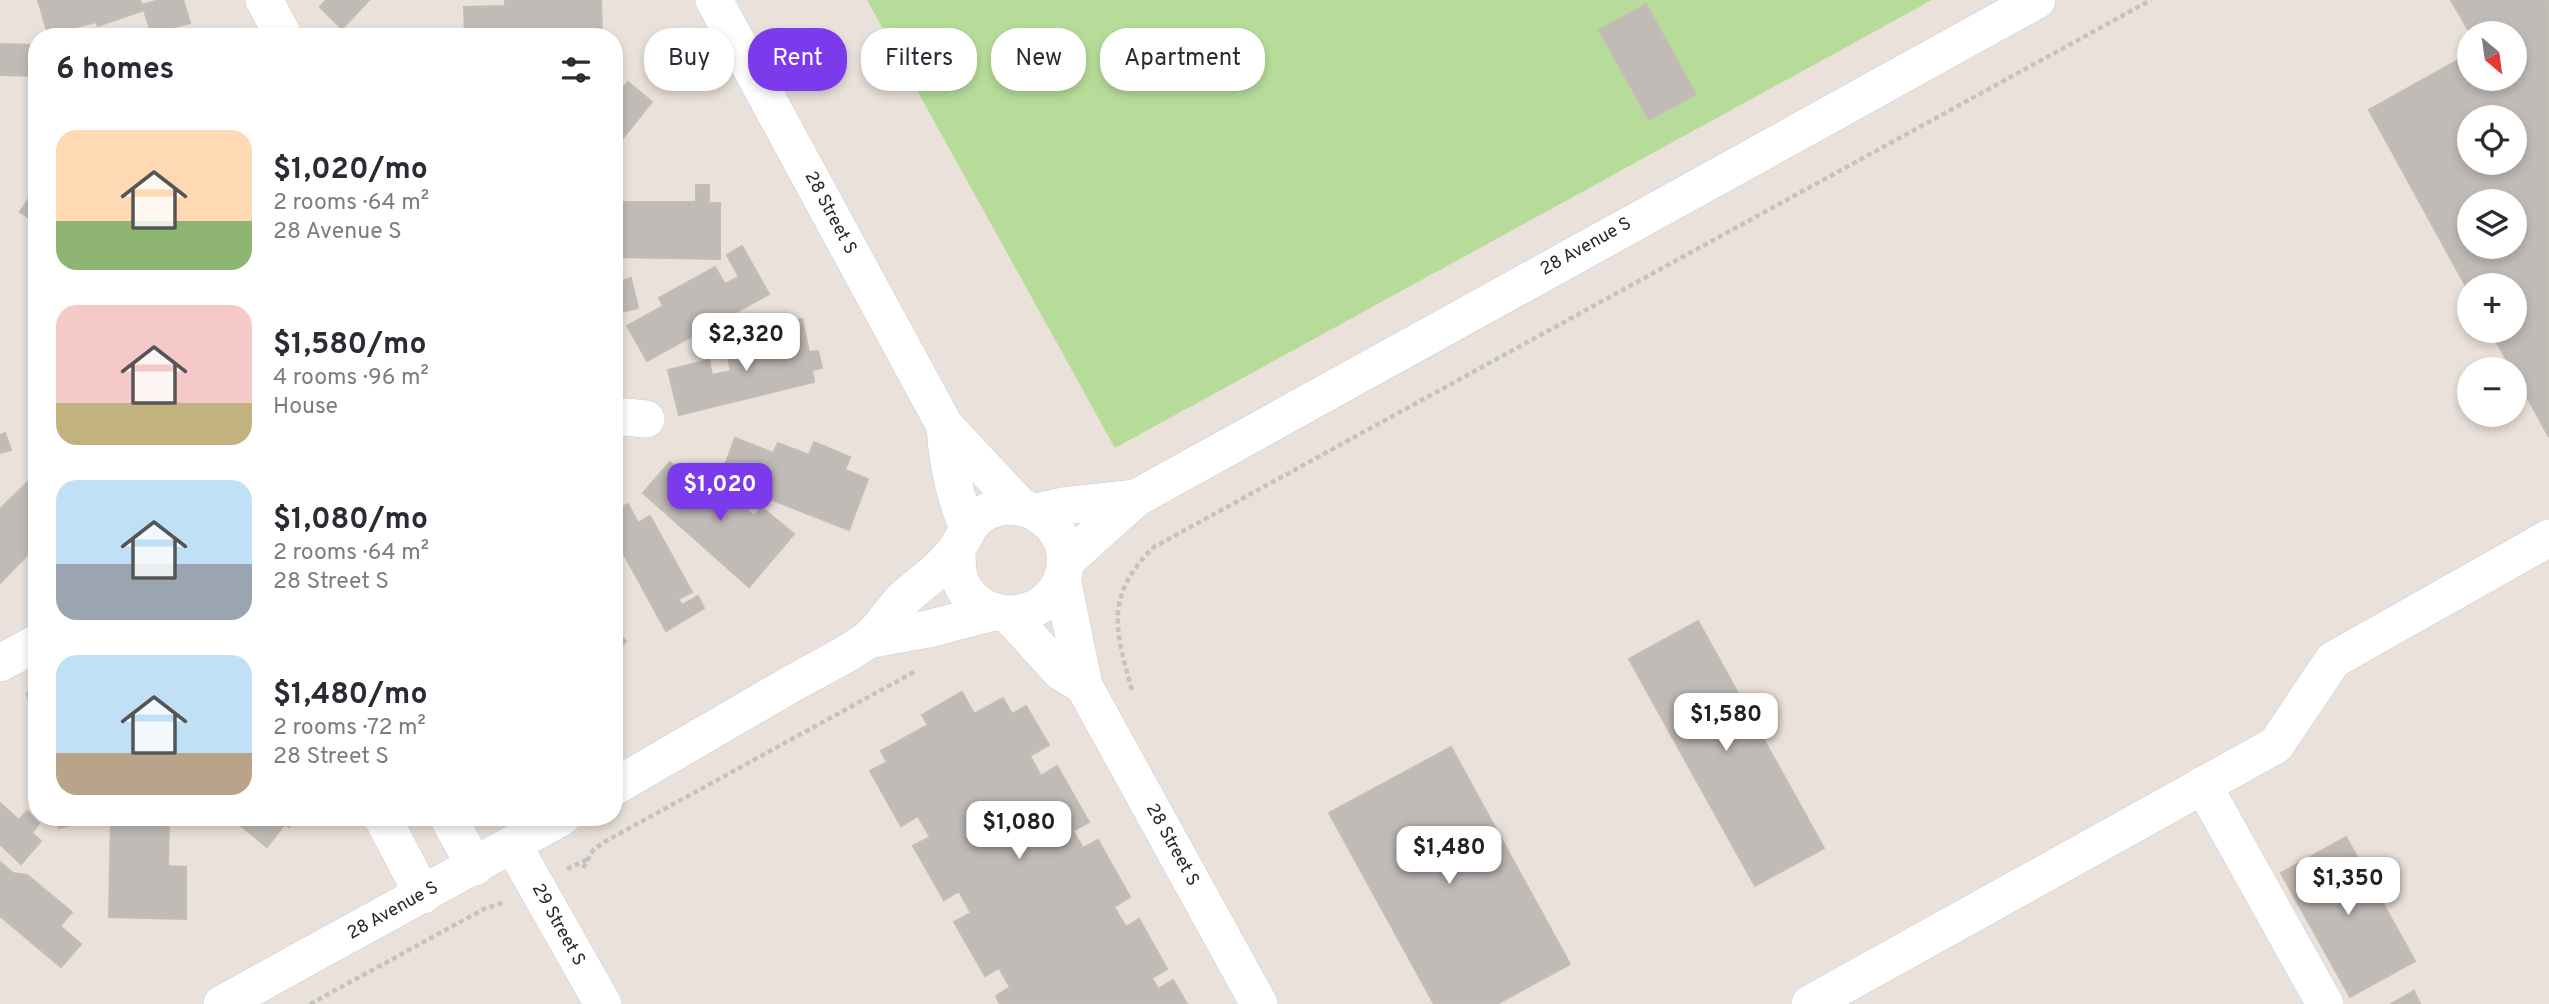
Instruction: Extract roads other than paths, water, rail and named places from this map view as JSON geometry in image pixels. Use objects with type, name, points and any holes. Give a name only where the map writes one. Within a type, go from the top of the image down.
[{"type":"street","points":[[264,0],[279,28]]},
{"type":"street","name":"28 Street S","points":[[714,0],[945,426]]},
{"type":"street","name":"28 Avenue S","points":[[1136,498],[2037,0]]},
{"type":"street","points":[[945,426],[1028,509],[1051,523],[1060,537],[1063,570],[1084,686]]},
{"type":"street","points":[[945,426],[947,464],[962,539],[957,571],[964,589],[977,603],[1001,614],[1061,672],[1084,686]]},
{"type":"street","points":[[623,782],[867,640],[987,511],[1003,506],[1028,509],[1136,498]]},
{"type":"street","points":[[867,640],[1001,614],[1030,611],[1046,602],[1063,570],[1136,498]]},
{"type":"street","points":[[1810,1004],[1859,992],[2203,785],[2276,745],[2333,660],[2549,538]]},
{"type":"street","points":[[0,663],[28,648]]},
{"type":"street","name":"28 Street S","points":[[1084,686],[1259,1004]]},
{"type":"street","points":[[2203,785],[2325,1004]]},
{"type":"street","points":[[387,826],[423,895]]},
{"type":"street","points":[[453,826],[475,867]]},
{"type":"street","name":"28 Avenue S","points":[[222,1004],[546,826]]},
{"type":"street","name":"29 Street S","points":[[513,845],[603,1004]]}]
